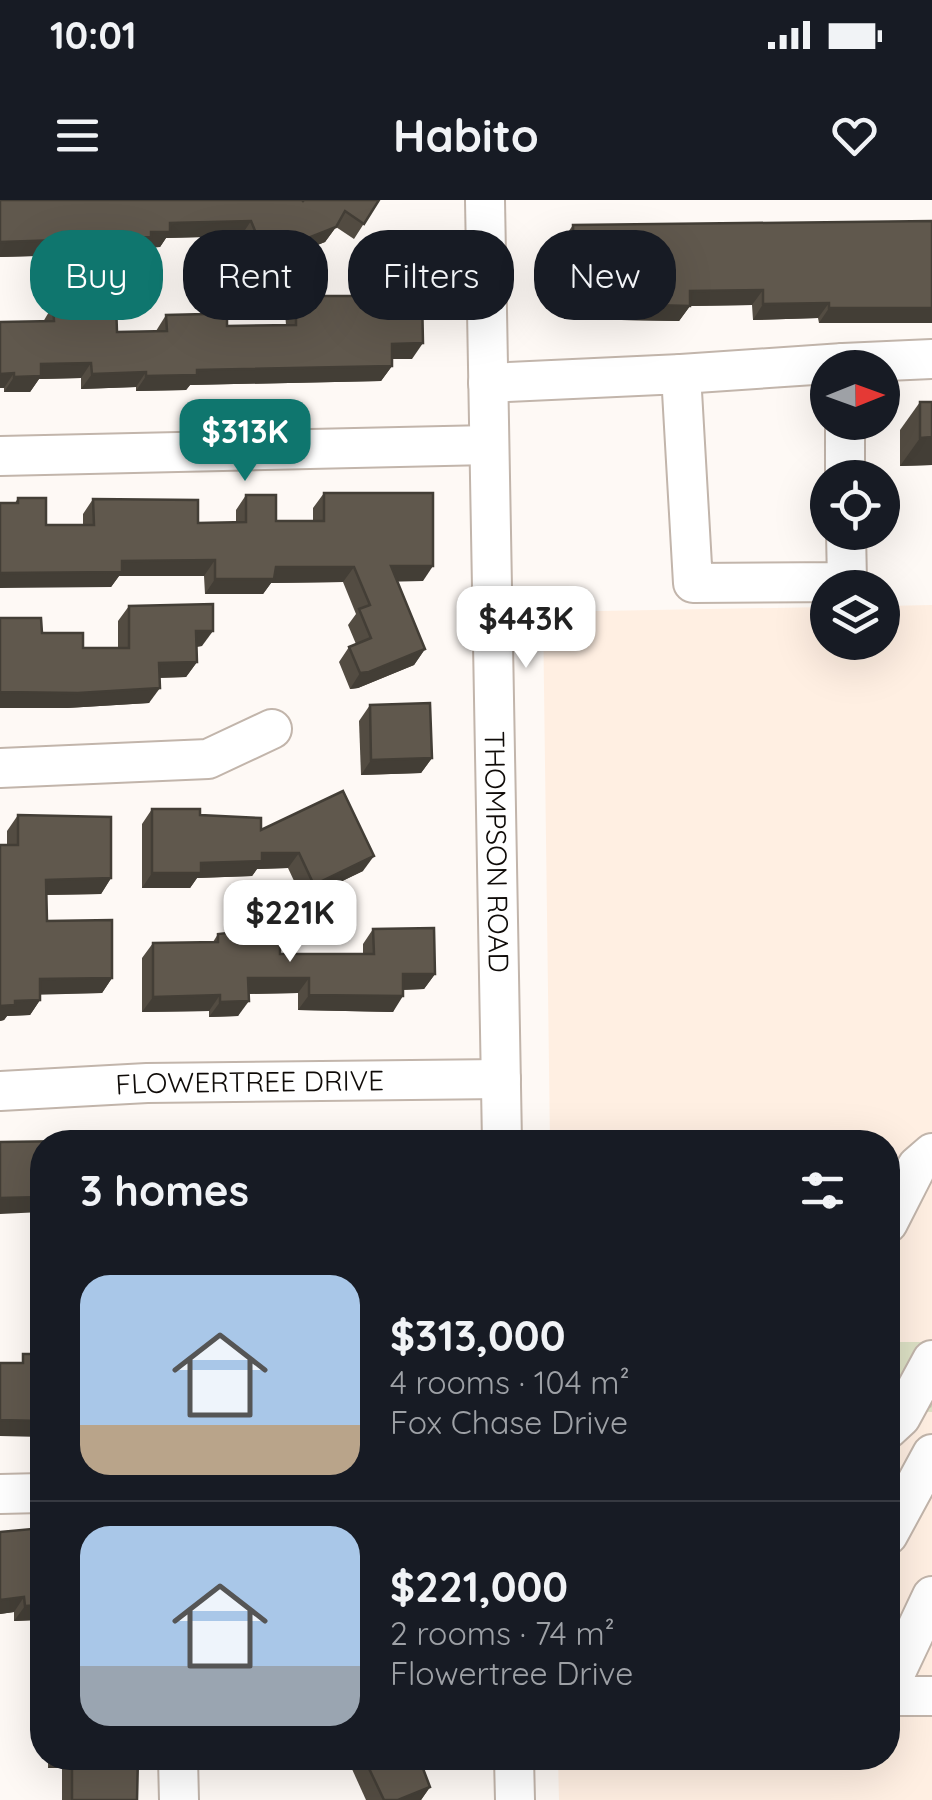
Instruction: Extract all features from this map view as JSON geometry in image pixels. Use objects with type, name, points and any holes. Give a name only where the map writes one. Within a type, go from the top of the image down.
[{"type":"street","name":"THOMPSON ROAD","points":[[485,200],[502,1130]]},
{"type":"street","points":[[900,361],[932,359]]},
{"type":"street","points":[[488,383],[810,367]]},
{"type":"street","points":[[681,374],[693,583],[847,582],[846,550]]},
{"type":"street","points":[[0,456],[488,445]]},
{"type":"street","points":[[0,768],[208,759],[272,730]]},
{"type":"street","name":"FLOWERTREE DRIVE","points":[[0,1090],[147,1083],[500,1079]]},
{"type":"street","points":[[900,1199],[917,1166],[932,1153]]},
{"type":"street","points":[[900,1418],[932,1360]]},
{"type":"street","points":[[900,1514],[932,1454]]},
{"type":"street","points":[[0,1494],[30,1493]]},
{"type":"street","points":[[900,1667],[932,1596]]},
{"type":"street","points":[[900,1694],[932,1696]]},
{"type":"street","points":[[178,1770],[179,1800]]},
{"type":"street","points":[[514,1770],[515,1800]]},
{"type":"shaded area","points":[[932,605],[932,1800],[559,1800],[558,1770],[900,1770],[900,1130],[550,1130],[543,612],[810,607],[810,660],[900,660],[900,606]]},
{"type":"green space","points":[[900,1342],[932,1342],[932,1412],[900,1411]]},
{"type":"building","points":[[0,200],[379,200],[364,224],[345,211],[336,227],[328,230],[255,230],[251,221],[170,223],[170,232],[30,230],[30,241],[0,242]]},
{"type":"building","points":[[932,221],[932,308],[763,304],[763,290],[690,291],[690,306],[676,306],[676,230],[573,230],[573,225]]},
{"type":"building","points":[[328,296],[348,296],[348,320],[423,320],[423,343],[392,344],[392,366],[197,370],[197,375],[146,376],[146,372],[92,374],[91,363],[41,364],[41,376],[0,374],[0,322],[117,320],[117,332],[167,331],[166,315],[183,315],[183,320],[227,320],[227,326],[296,325],[296,320],[328,320]]},
{"type":"building","points":[[920,402],[932,402],[932,437],[920,438]]},
{"type":"building","points":[[324,493],[433,493],[433,566],[391,566],[425,649],[360,673],[349,647],[371,638],[359,609],[370,605],[354,567],[276,567],[274,579],[215,579],[215,560],[122,561],[122,572],[0,573],[0,503],[18,503],[18,498],[46,498],[46,525],[94,525],[93,499],[198,500],[198,523],[246,522],[246,495],[276,495],[276,521],[324,521]]},
{"type":"building","points":[[213,604],[213,631],[196,631],[197,662],[159,663],[160,688],[0,692],[0,618],[41,618],[42,633],[83,633],[83,648],[129,648],[129,606]]},
{"type":"building","points":[[430,703],[432,758],[371,760],[370,705]]},
{"type":"building","points":[[343,791],[374,856],[314,885],[299,853],[262,853],[262,861],[201,863],[201,873],[152,873],[152,809],[200,809],[200,815],[261,818],[261,830]]},
{"type":"building","points":[[18,815],[111,817],[111,878],[46,880],[47,921],[112,920],[112,978],[40,979],[40,1000],[0,1006],[0,845],[18,845]]},
{"type":"building","points":[[280,927],[280,954],[374,954],[373,929],[434,928],[435,974],[403,974],[403,996],[309,995],[309,978],[248,978],[249,1001],[220,1002],[220,995],[153,997],[153,943],[218,942],[218,934]]},
{"type":"building","points":[[0,1142],[30,1142],[30,1197],[0,1198]]},
{"type":"building","points":[[23,1354],[30,1354],[30,1421],[0,1420],[0,1363],[23,1363]]},
{"type":"building","points":[[30,1529],[30,1606],[25,1606],[24,1597],[0,1600],[0,1532]]},
{"type":"building","points":[[72,1770],[138,1770],[137,1800],[72,1800]]},
{"type":"building","points":[[370,1770],[424,1770],[430,1787],[398,1800],[384,1800]]}]
